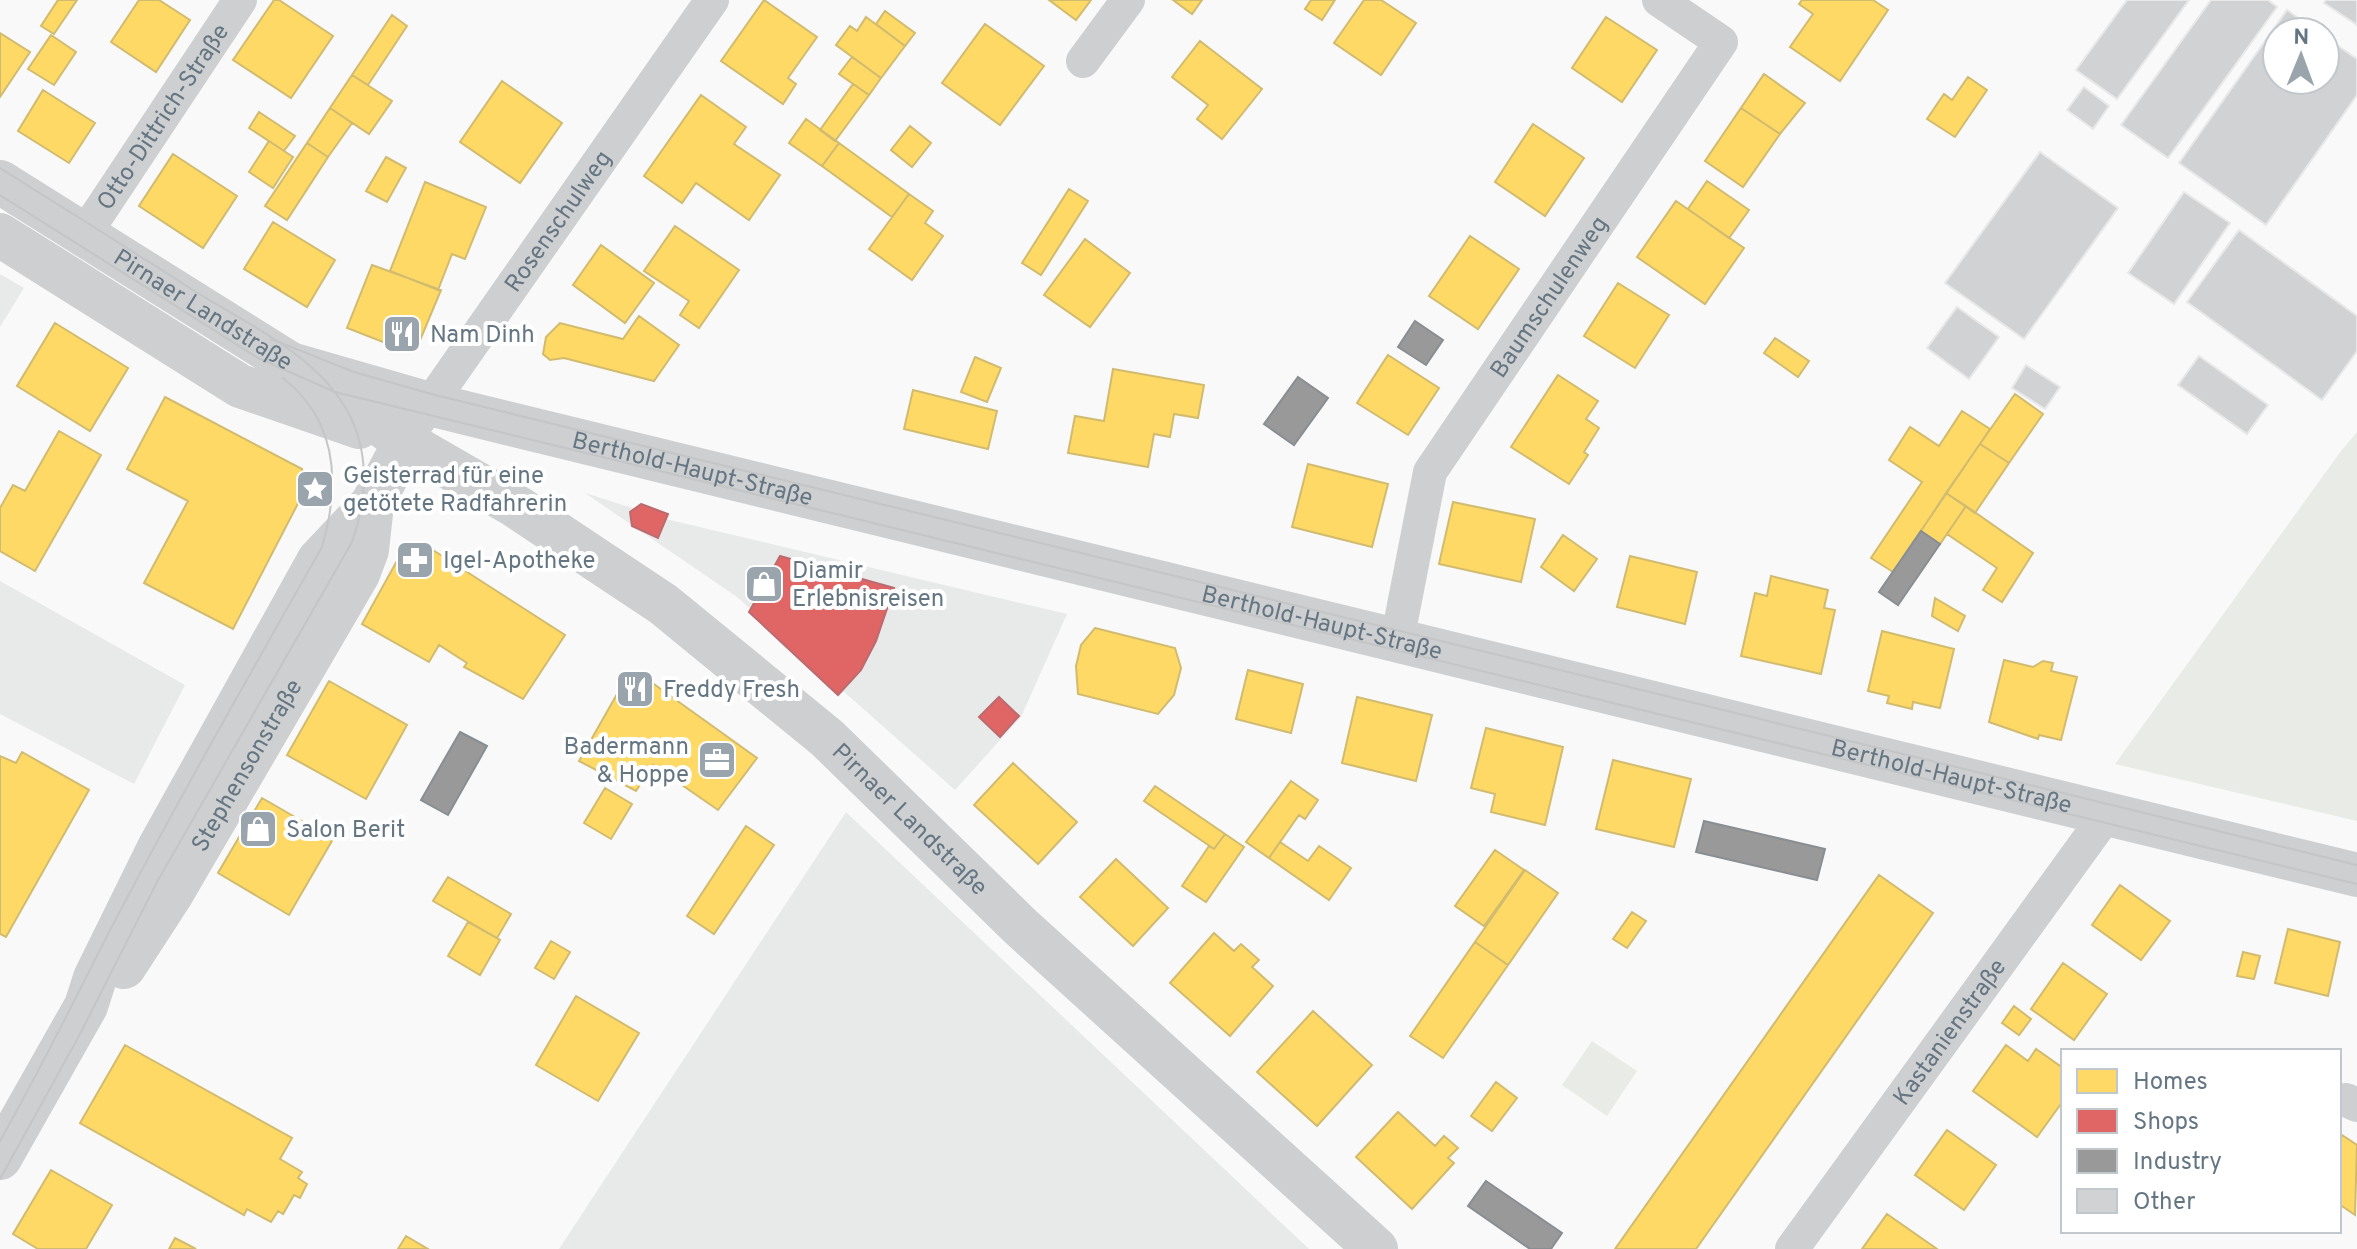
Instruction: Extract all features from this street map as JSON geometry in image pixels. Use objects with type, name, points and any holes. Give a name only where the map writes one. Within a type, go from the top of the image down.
[{"type":"street","name":"Otto-Dittrich-Straße","points":[[84,235],[240,0]]},
{"type":"street","name":"Rosenschulweg","points":[[405,442],[712,0]]},
{"type":"street","points":[[1083,61],[1128,0]]},
{"type":"street","name":"Baumschulenweg","points":[[1397,641],[1430,472],[1721,42],[1659,0]]},
{"type":"street","name":"Pirnaer Landstraße","points":[[0,182],[290,364],[405,442],[514,505],[663,604],[827,738],[1021,927],[1376,1249]]},
{"type":"street","name":"Pirnaer Landstraße","points":[[0,235],[240,386],[405,442]]},
{"type":"street","name":"Berthold-Haupt-Straße","points":[[290,364],[429,404],[2357,875]]},
{"type":"street","name":"Stephensonstraße","points":[[0,1158],[86,1006],[95,978],[143,877],[319,560],[372,504],[405,442]]},
{"type":"street","name":"Kastanienstraße","points":[[1792,1249],[2107,814]]},
{"type":"shaded area","points":[[0,274],[24,288],[0,327]]},
{"type":"shaded area","points":[[2357,432],[2357,821],[2115,764],[2341,451]]},
{"type":"shaded area","points":[[585,493],[670,520],[1067,614],[1021,717],[955,790],[737,597]]},
{"type":"shaded area","points":[[0,581],[185,685],[134,784],[0,714]]},
{"type":"shaded area","points":[[846,812],[1309,1249],[559,1249]]},
{"type":"shaded area","points":[[1592,1041],[1637,1071],[1607,1116],[1562,1085]]},
{"type":"building: Homes","points":[[58,0],[77,0],[54,34],[41,26]]},
{"type":"building: Homes","points":[[139,0],[159,0],[190,20],[156,72],[111,42]]},
{"type":"building: Homes","points":[[274,0],[279,0],[333,36],[291,98],[233,60]]},
{"type":"building: Homes","points":[[764,0],[817,37],[788,78],[796,84],[783,104],[721,61]]},
{"type":"building: Homes","points":[[1049,0],[1091,0],[1076,20]]},
{"type":"building: Homes","points":[[1173,0],[1202,0],[1192,14]]},
{"type":"building: Homes","points":[[1311,0],[1335,0],[1322,20],[1305,9]]},
{"type":"building: Homes","points":[[1364,0],[1381,0],[1416,23],[1381,75],[1334,43]]},
{"type":"building: Homes","points":[[1802,0],[1873,0],[1888,10],[1840,81],[1790,47],[1813,14],[1799,4]]},
{"type":"building: Homes","points":[[885,11],[915,33],[905,46],[876,24]]},
{"type":"building: Homes","points":[[392,15],[407,26],[368,85],[352,75]]},
{"type":"building: Homes","points":[[866,17],[905,46],[881,78],[836,45],[850,26],[857,31]]},
{"type":"building: Homes","points":[[1606,17],[1657,50],[1622,102],[1572,68]]},
{"type":"building: Homes","points":[[985,24],[1044,66],[1000,125],[942,83]]},
{"type":"building: Homes","points":[[0,33],[30,52],[0,97]]},
{"type":"building: Homes","points":[[51,35],[76,52],[54,85],[28,69]]},
{"type":"building: Homes","points":[[1200,41],[1262,89],[1222,139],[1197,119],[1208,105],[1172,77]]},
{"type":"building: Homes","points":[[852,57],[881,78],[869,95],[839,74]]},
{"type":"building: Homes","points":[[1764,74],[1805,103],[1780,134],[1741,108]]},
{"type":"building: Homes","points":[[352,75],[392,101],[369,134],[330,108]]},
{"type":"building: Homes","points":[[1968,77],[1987,90],[1955,137],[1927,119],[1944,94],[1952,100]]},
{"type":"building: Homes","points":[[502,81],[562,123],[520,183],[460,142]]},
{"type":"building: Homes","points":[[853,84],[869,95],[835,141],[820,130]]},
{"type":"building: Homes","points":[[43,90],[95,123],[69,163],[18,131]]},
{"type":"building: Homes","points":[[701,95],[746,127],[734,144],[780,175],[749,220],[696,183],[682,203],[644,176]]},
{"type":"building: Homes","points":[[330,108],[352,123],[328,157],[307,143]]},
{"type":"building: Homes","points":[[1741,108],[1780,134],[1743,187],[1705,161]]},
{"type":"building: Homes","points":[[259,112],[295,136],[284,151],[249,128]]},
{"type":"building: Homes","points":[[806,119],[839,143],[822,166],[789,143]]},
{"type":"building: Homes","points":[[1533,124],[1584,158],[1545,216],[1495,182]]},
{"type":"building: Homes","points":[[910,126],[931,143],[912,167],[891,150]]},
{"type":"building: Homes","points":[[269,141],[293,157],[273,188],[249,172]]},
{"type":"building: Homes","points":[[307,143],[328,157],[287,220],[265,206]]},
{"type":"building: Homes","points":[[839,143],[909,194],[892,217],[822,166]]},
{"type":"building: Homes","points":[[173,154],[237,196],[203,248],[139,206]]},
{"type":"building: Homes","points":[[386,157],[406,168],[387,202],[366,191]]},
{"type":"building: Homes","points":[[1707,181],[1749,210],[1729,238],[1688,209]]},
{"type":"building: Homes","points":[[425,182],[486,207],[465,259],[452,254],[438,290],[390,271]]},
{"type":"building: Homes","points":[[1069,189],[1088,201],[1041,275],[1022,263]]},
{"type":"building: Homes","points":[[909,194],[933,211],[925,223],[943,236],[912,280],[869,249]]},
{"type":"building: Homes","points":[[1676,201],[1744,248],[1705,304],[1637,257]]},
{"type":"building: Homes","points":[[273,222],[335,260],[307,307],[244,269]]},
{"type":"building: Homes","points":[[675,226],[739,270],[699,328],[680,315],[689,301],[644,271]]},
{"type":"building: Homes","points":[[1470,236],[1519,269],[1478,329],[1429,296]]},
{"type":"building: Homes","points":[[1085,239],[1130,273],[1090,327],[1044,295]]},
{"type":"building: Homes","points":[[601,245],[654,283],[625,323],[573,285]]},
{"type":"building: Homes","points":[[372,265],[441,290],[418,345],[409,352],[347,328]]},
{"type":"building: Homes","points":[[1618,283],[1669,315],[1635,368],[1584,336]]},
{"type":"building: Homes","points":[[639,316],[679,345],[654,381],[564,358],[550,360],[543,354],[546,337],[560,323],[623,339]]},
{"type":"building: Homes","points":[[55,323],[128,368],[90,431],[17,386]]},
{"type":"building: Homes","points":[[1775,338],[1809,361],[1798,377],[1764,353]]},
{"type":"building: Homes","points":[[1388,355],[1439,388],[1408,435],[1357,403]]},
{"type":"building: Homes","points":[[975,357],[1001,368],[987,402],[961,392]]},
{"type":"building: Homes","points":[[1113,369],[1204,385],[1198,418],[1174,414],[1170,437],[1154,434],[1148,467],[1068,453],[1075,416],[1104,421]]},
{"type":"building: Homes","points":[[1558,375],[1598,401],[1586,419],[1599,428],[1584,452],[1588,455],[1569,484],[1511,447]]},
{"type":"building: Homes","points":[[913,390],[997,411],[988,449],[904,429]]},
{"type":"building: Homes","points":[[2015,394],[2043,414],[2009,463],[1980,444]]},
{"type":"building: Homes","points":[[165,397],[302,469],[306,488],[233,629],[144,583],[188,501],[127,469]]},
{"type":"building: Homes","points":[[1962,411],[1990,429],[1893,572],[1871,558],[1922,482],[1889,460],[1910,427],[1939,446]]},
{"type":"building: Homes","points":[[59,431],[101,455],[35,571],[0,551],[0,508],[13,485],[25,491]]},
{"type":"building: Homes","points":[[1980,444],[2009,463],[1975,513],[1946,493]]},
{"type":"building: Homes","points":[[1308,464],[1388,484],[1372,547],[1292,527]]},
{"type":"building: Homes","points":[[1946,493],[1966,506],[1940,544],[1921,531]]},
{"type":"building: Homes","points":[[1453,502],[1535,519],[1521,582],[1439,564]]},
{"type":"building: Homes","points":[[1966,506],[2033,553],[2002,602],[1983,590],[1997,568],[1947,534]]},
{"type":"building: Homes","points":[[1563,535],[1597,559],[1574,591],[1541,567]]},
{"type":"building: Homes","points":[[422,543],[565,635],[523,699],[464,667],[467,663],[439,645],[429,662],[362,624],[404,548]]},
{"type":"building: Homes","points":[[1630,556],[1697,572],[1685,624],[1617,607]]},
{"type":"building: Homes","points":[[1771,576],[1828,590],[1824,608],[1835,610],[1821,674],[1741,656],[1755,593],[1767,596]]},
{"type":"building: Homes","points":[[1935,598],[1965,616],[1958,631],[1932,616]]},
{"type":"building: Homes","points":[[1095,628],[1175,648],[1181,668],[1174,695],[1158,714],[1078,694],[1076,666],[1081,645]]},
{"type":"building: Homes","points":[[1882,631],[1954,649],[1940,708],[1913,702],[1912,709],[1887,703],[1889,696],[1868,691]]},
{"type":"building: Homes","points":[[2004,660],[2033,667],[2043,661],[2053,663],[2051,671],[2077,677],[2061,740],[2039,735],[2038,739],[1989,722]]},
{"type":"building: Homes","points":[[1248,670],[1303,684],[1291,733],[1236,719]]},
{"type":"building: Homes","points":[[644,677],[757,758],[718,810],[653,765],[636,791],[579,761],[625,680]]},
{"type":"building: Homes","points":[[329,681],[407,725],[366,799],[287,755]]},
{"type":"building: Homes","points":[[1357,697],[1432,715],[1416,781],[1342,763]]},
{"type":"building: Homes","points":[[1486,728],[1563,747],[1545,825],[1491,812],[1495,794],[1471,788]]},
{"type":"building: Homes","points":[[22,752],[89,790],[6,937],[0,934],[0,756],[16,763]]},
{"type":"building: Homes","points":[[1613,760],[1691,779],[1674,847],[1596,829]]},
{"type":"building: Homes","points":[[1013,763],[1077,822],[1038,864],[974,805]]},
{"type":"building: Homes","points":[[1291,781],[1318,800],[1305,819],[1299,815],[1269,858],[1246,842]]},
{"type":"building: Homes","points":[[1155,786],[1225,834],[1214,849],[1144,801]]},
{"type":"building: Homes","points":[[605,788],[632,804],[611,839],[584,823]]},
{"type":"building: Homes","points":[[262,798],[333,839],[289,915],[218,873]]},
{"type":"building: Homes","points":[[746,826],[774,845],[714,934],[687,916]]},
{"type":"building: Homes","points":[[1225,834],[1244,847],[1206,902],[1182,886],[1209,846],[1214,849]]},
{"type":"building: Homes","points":[[1280,842],[1308,861],[1319,846],[1351,868],[1329,900],[1269,858]]},
{"type":"building: Homes","points":[[1495,850],[1524,870],[1484,926],[1455,906]]},
{"type":"building: Homes","points":[[1116,859],[1168,908],[1133,946],[1080,897]]},
{"type":"building: Homes","points":[[1525,870],[1558,893],[1508,965],[1475,942]]},
{"type":"building: Homes","points":[[1879,875],[1933,913],[1696,1249],[1615,1249]]},
{"type":"building: Homes","points":[[448,877],[511,914],[497,938],[433,901]]},
{"type":"building: Homes","points":[[2120,885],[2170,921],[2141,960],[2092,925]]},
{"type":"building: Homes","points":[[1632,912],[1646,921],[1627,948],[1613,939]]},
{"type":"building: Homes","points":[[468,922],[500,940],[480,975],[448,956]]},
{"type":"building: Homes","points":[[2288,929],[2340,942],[2328,996],[2275,983]]},
{"type":"building: Homes","points":[[1214,933],[1234,951],[1241,944],[1259,960],[1252,967],[1273,986],[1230,1036],[1170,983]]},
{"type":"building: Homes","points":[[551,941],[570,952],[554,979],[535,968]]},
{"type":"building: Homes","points":[[1475,942],[1508,965],[1443,1058],[1410,1036]]},
{"type":"building: Homes","points":[[2243,952],[2260,956],[2254,979],[2237,976]]},
{"type":"building: Homes","points":[[2063,963],[2107,994],[2074,1040],[2031,1009]]},
{"type":"building: Homes","points":[[576,996],[639,1033],[598,1101],[536,1065]]},
{"type":"building: Homes","points":[[2014,1006],[2031,1019],[2019,1035],[2002,1023]]},
{"type":"building: Homes","points":[[1313,1011],[1372,1065],[1317,1126],[1257,1072]]},
{"type":"building: Homes","points":[[125,1045],[292,1138],[280,1159],[302,1172],[298,1178],[307,1184],[300,1198],[294,1195],[283,1214],[278,1211],[271,1222],[247,1209],[244,1215],[80,1123]]},
{"type":"building: Homes","points":[[2006,1045],[2028,1061],[2036,1049],[2061,1067],[2061,1104],[2037,1137],[1973,1091]]},
{"type":"building: Homes","points":[[1496,1082],[1517,1098],[1492,1131],[1471,1116]]},
{"type":"building: Homes","points":[[1398,1112],[1435,1146],[1444,1136],[1458,1148],[1448,1158],[1454,1163],[1412,1209],[1356,1157]]},
{"type":"building: Homes","points":[[1947,1130],[1996,1165],[1964,1210],[1915,1175]]},
{"type":"building: Homes","points":[[2341,1137],[2357,1145],[2355,1215],[2341,1205]]},
{"type":"building: Homes","points":[[51,1170],[112,1205],[86,1249],[38,1249],[13,1234]]},
{"type":"building: Homes","points":[[1887,1214],[1937,1249],[1862,1249]]},
{"type":"building: Homes","points":[[406,1236],[428,1249],[398,1249]]},
{"type":"building: Homes","points":[[175,1238],[196,1249],[169,1249]]},
{"type":"building: Shops","points":[[641,504],[668,514],[658,538],[632,526],[630,512]]},
{"type":"building: Shops","points":[[780,556],[894,588],[876,641],[861,670],[838,695],[749,612]]},
{"type":"building: Shops","points":[[999,697],[1019,716],[1000,737],[979,717]]},
{"type":"building: Industry","points":[[1415,321],[1443,340],[1426,365],[1398,347]]},
{"type":"building: Industry","points":[[1298,377],[1328,398],[1294,445],[1264,424]]},
{"type":"building: Industry","points":[[1921,531],[1940,544],[1898,605],[1879,592]]},
{"type":"building: Industry","points":[[460,732],[487,746],[448,815],[421,800]]},
{"type":"building: Industry","points":[[1704,821],[1825,849],[1817,880],[1696,852]]},
{"type":"building: Industry","points":[[1486,1181],[1562,1233],[1551,1249],[1530,1249],[1468,1206]]},
{"type":"building: Other","points":[[2127,0],[2189,0],[2117,99],[2076,70]]},
{"type":"building: Other","points":[[2211,0],[2268,0],[2277,7],[2271,16],[2261,16],[2261,29],[2168,158],[2121,125]]},
{"type":"building: Other","points":[[2326,0],[2357,0],[2357,25],[2324,3]]},
{"type":"building: Other","points":[[2261,47],[2261,96],[2341,96],[2341,48],[2357,59],[2357,95],[2266,225],[2179,163]]},
{"type":"building: Other","points":[[2084,87],[2109,106],[2093,129],[2067,110]]},
{"type":"building: Other","points":[[2040,152],[2118,208],[2024,339],[1945,283]]},
{"type":"building: Other","points":[[2184,192],[2230,223],[2174,304],[2128,273]]},
{"type":"building: Other","points":[[2239,230],[2357,316],[2357,351],[2322,400],[2187,302]]},
{"type":"building: Other","points":[[1957,307],[1999,337],[1969,379],[1927,348]]},
{"type":"building: Other","points":[[2199,356],[2268,405],[2247,434],[2178,385]]},
{"type":"building: Other","points":[[2026,365],[2060,387],[2045,409],[2012,388]]},
{"type":"tram line","points":[[0,168],[297,355],[332,388],[345,407],[359,439],[364,473],[361,508],[352,542],[157,882],[79,1036],[0,1179]]},
{"type":"tram line","points":[[0,195],[258,358],[335,392],[2357,884]]},
{"type":"tram line","points":[[271,339],[354,372],[435,395],[2357,865]]},
{"type":"tram line","points":[[0,1141],[159,838],[322,547],[331,500],[330,455],[315,414],[283,378]]},
{"type":"place","name":"Nam Dinh","points":[[402,334]]},
{"type":"place","name":"Geisterrad für eine getötete Radfahrerin","points":[[315,489]]},
{"type":"place","name":"Igel-Apotheke","points":[[415,560]]},
{"type":"place","name":"Diamir Erlebnisreisen","points":[[764,584]]},
{"type":"place","name":"Freddy Fresh","points":[[635,689]]},
{"type":"place","name":"Badermann & Hoppe","points":[[717,760]]},
{"type":"place","name":"Salon Berit","points":[[258,829]]}]
